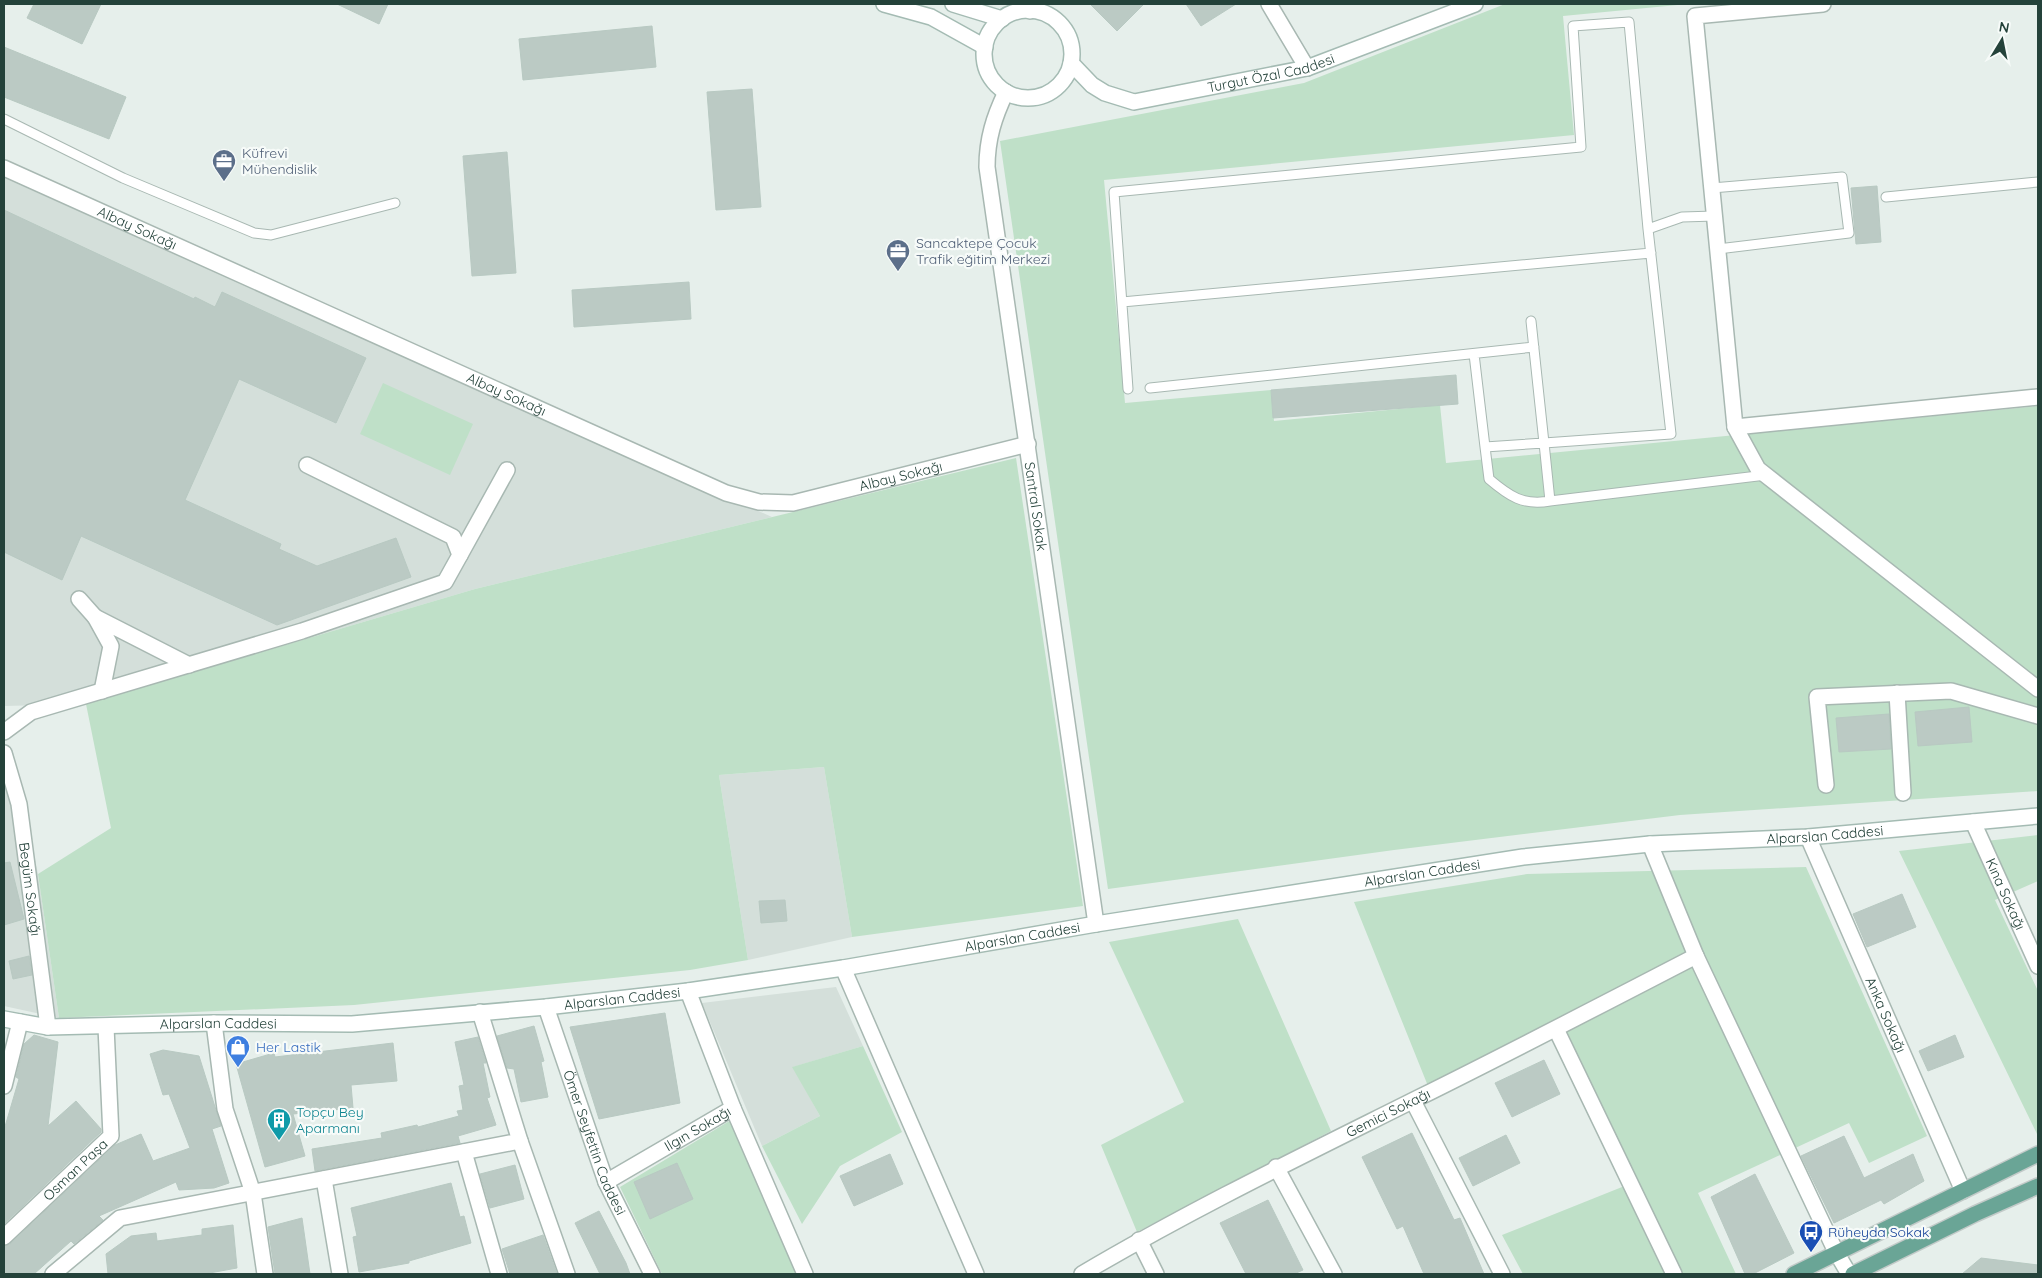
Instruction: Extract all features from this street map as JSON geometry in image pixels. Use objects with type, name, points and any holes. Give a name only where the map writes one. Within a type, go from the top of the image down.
[{"type":"main road","points":[[1794,1274],[2038,1154]]},
{"type":"main road","points":[[1854,1274],[1975,1214],[2038,1186]]},
{"type":"street","points":[[884,4],[932,17],[985,47]]},
{"type":"street","points":[[953,4],[1002,19]]},
{"type":"street","points":[[1269,4],[1307,68]]},
{"type":"street","name":"Turgut Özal Caddesi","points":[[1071,63],[1092,85],[1105,93],[1134,102],[1307,68],[1476,4]]},
{"type":"street","points":[[1823,4],[1695,16],[1735,427],[1758,469],[1766,476],[2038,689]]},
{"type":"street","points":[[1027,7],[1045,14],[1058,22],[1067,34],[1071,48],[1071,63],[1065,77],[1055,89],[1043,96],[1030,98],[1006,92],[993,81],[986,69],[985,47],[992,29],[1002,19],[1027,7]]},
{"type":"street","name":"Santral Sokak","points":[[1006,92],[991,129],[987,148],[987,167],[1096,924]]},
{"type":"street","name":"Albay Sokağı","points":[[4,168],[726,493],[759,502],[793,503],[1028,444]]},
{"type":"street","points":[[1735,427],[2038,397]]},
{"type":"street","points":[[307,464],[453,538],[460,555]]},
{"type":"street","points":[[4,732],[31,712],[302,631],[445,582],[507,470]]},
{"type":"street","points":[[79,599],[95,617],[111,646],[102,691]]},
{"type":"street","points":[[95,617],[189,665]]},
{"type":"street","points":[[1826,786],[1817,697],[1951,691],[2038,716]]},
{"type":"street","points":[[1897,693],[1903,794]]},
{"type":"street","name":"Begüm Sokağı","points":[[4,753],[19,804],[48,1027]]},
{"type":"street","name":"Alparslan Caddesi","points":[[4,1020],[48,1027],[214,1023],[352,1024],[546,1007],[688,991],[843,968],[1096,924],[1522,857],[1650,844],[1808,837],[2038,816]]},
{"type":"street","name":"Kına Sokağı","points":[[1973,822],[2038,966]]},
{"type":"street","name":"Anka Sokağı","points":[[1808,837],[1963,1191]]},
{"type":"street","points":[[1650,844],[1696,956],[1836,1252],[1849,1274]]},
{"type":"street","name":"Gemici Sokağı","points":[[1082,1274],[1139,1240],[1276,1167],[1556,1029],[1696,956]]},
{"type":"street","points":[[843,968],[976,1274]]},
{"type":"street","name":"Ilgın Sokağı","points":[[606,1182],[733,1108],[688,991]]},
{"type":"street","name":"Ömer Seyfettin Caddesi","points":[[546,1007],[606,1182],[652,1274]]},
{"type":"street","points":[[480,1012],[520,1141],[567,1274]]},
{"type":"street","points":[[4,1086],[20,1022]]},
{"type":"street","points":[[214,1023],[225,1109],[253,1193],[265,1274]]},
{"type":"street","name":"Osman Paşa","points":[[4,1237],[111,1136],[106,1027]]},
{"type":"street","points":[[1556,1029],[1674,1274]]},
{"type":"street","points":[[1412,1101],[1502,1274]]},
{"type":"street","points":[[733,1108],[805,1274]]},
{"type":"street","points":[[53,1274],[120,1218],[520,1141]]},
{"type":"street","points":[[464,1152],[499,1274]]},
{"type":"street","points":[[1276,1167],[1334,1274]]},
{"type":"street","points":[[324,1179],[340,1274]]},
{"type":"street","points":[[1139,1240],[1156,1274]]},
{"type":"lane","points":[[1128,389],[1114,192],[1580,147],[1573,26],[1629,22],[1648,229],[1671,434],[1485,448]]},
{"type":"lane","points":[[4,119],[123,178],[254,233],[271,235],[395,203]]},
{"type":"lane","points":[[1712,188],[1842,177],[1849,233],[1718,249]]},
{"type":"lane","points":[[1886,197],[2038,182]]},
{"type":"lane","points":[[1648,229],[1682,217],[1715,216]]},
{"type":"lane","points":[[1122,302],[1651,253]]},
{"type":"lane","points":[[1531,321],[1550,501]]},
{"type":"lane","points":[[1150,388],[1534,348]]},
{"type":"lane","points":[[1474,354],[1489,478],[1509,495],[1534,504],[1766,476]]},
{"type":"shaded area","points":[[4,178],[772,517],[475,589],[86,704],[4,706]]},
{"type":"shaded area","points":[[12,748],[38,874],[59,1018],[4,1006],[4,751]]},
{"type":"shaded area","points":[[824,767],[852,937],[748,960],[719,775]]},
{"type":"shaded area","points":[[836,987],[863,1046],[793,1067],[820,1116],[762,1146],[702,1003]]},
{"type":"green space","points":[[1505,4],[1688,4],[1563,16],[1574,135],[1104,180],[1125,403],[1271,390],[1274,421],[1440,405],[1446,463],[2038,406],[2038,791],[1680,815],[1394,850],[1108,889],[1000,141],[1304,83]]},
{"type":"green space","points":[[383,383],[473,424],[450,475],[360,434]]},
{"type":"green space","points":[[1016,458],[1083,906],[852,937],[824,767],[719,775],[748,960],[690,970],[354,1005],[59,1018],[38,874],[111,828],[86,704],[475,589]]},
{"type":"green space","points":[[2038,835],[2038,881],[1995,900],[2038,991],[2038,1136],[1899,851]]},
{"type":"green space","points":[[1806,867],[1927,1136],[1869,1163],[1849,1123],[1698,1193],[1736,1274],[1523,1274],[1502,1235],[1637,1181],[1558,1018],[1428,1086],[1354,902],[1527,874]]},
{"type":"green space","points":[[1238,919],[1331,1131],[1137,1232],[1101,1145],[1184,1102],[1109,942]]},
{"type":"green space","points":[[863,1046],[902,1132],[840,1166],[802,1224],[762,1146],[820,1116],[792,1067]]},
{"type":"green space","points":[[731,1120],[801,1274],[662,1274],[620,1187]]},
{"type":"building","points":[[34,4],[101,4],[82,44],[27,18]]},
{"type":"building","points":[[337,4],[388,4],[379,24]]},
{"type":"building","points":[[1090,4],[1144,4],[1117,31]]},
{"type":"building","points":[[1186,4],[1236,4],[1201,26]]},
{"type":"building","points":[[652,26],[656,67],[523,80],[519,39]]},
{"type":"building","points":[[4,47],[126,97],[109,139],[4,97]]},
{"type":"building","points":[[752,89],[761,207],[716,210],[707,92]]},
{"type":"building","points":[[507,152],[516,273],[472,276],[463,156]]},
{"type":"building","points":[[1877,186],[1881,242],[1856,244],[1851,188]]},
{"type":"building","points":[[4,210],[194,299],[195,297],[215,307],[222,292],[366,358],[336,423],[239,379],[185,500],[281,544],[279,549],[317,566],[396,538],[411,577],[277,625],[81,536],[62,580],[4,552]]},
{"type":"building","points":[[689,282],[691,319],[574,327],[572,290]]},
{"type":"building","points":[[1456,375],[1458,404],[1273,418],[1271,390]]},
{"type":"building","points":[[1969,707],[1972,742],[1918,746],[1915,712]]},
{"type":"building","points":[[1889,714],[1891,749],[1839,752],[1836,718]]},
{"type":"building","points":[[10,862],[24,919],[4,925],[4,863]]},
{"type":"building","points":[[1902,894],[1916,927],[1867,947],[1853,914]]},
{"type":"building","points":[[785,900],[787,921],[761,923],[759,901]]},
{"type":"building","points":[[29,956],[32,975],[13,979],[9,961]]},
{"type":"building","points":[[665,1013],[680,1103],[599,1119],[570,1027]]},
{"type":"building","points":[[534,1026],[544,1061],[541,1062],[548,1097],[521,1102],[514,1069],[507,1068],[497,1036]]},
{"type":"building","points":[[34,1035],[58,1042],[48,1126],[76,1101],[101,1129],[101,1132],[4,1224],[4,1130],[19,1079],[16,1077],[24,1044]]},
{"type":"building","points":[[1955,1035],[1964,1057],[1928,1071],[1919,1051]]},
{"type":"building","points":[[478,1037],[486,1063],[483,1063],[490,1097],[487,1098],[496,1125],[458,1136],[460,1143],[315,1171],[312,1149],[382,1138],[381,1133],[417,1125],[418,1127],[459,1116],[457,1111],[463,1110],[459,1086],[464,1085],[455,1042]]},
{"type":"building","points":[[393,1043],[397,1081],[351,1085],[353,1108],[293,1114],[305,1156],[265,1167],[236,1064],[274,1053],[275,1057]]},
{"type":"building","points":[[163,1050],[199,1056],[221,1126],[212,1129],[229,1183],[214,1188],[179,1190],[176,1182],[99,1216],[103,1220],[74,1244],[71,1241],[34,1274],[4,1274],[4,1246],[10,1244],[115,1145],[141,1134],[153,1161],[190,1148],[169,1094],[163,1095],[150,1054]]},
{"type":"building","points":[[1544,1060],[1560,1094],[1512,1117],[1495,1083]]},
{"type":"building","points":[[1412,1133],[1454,1220],[1460,1218],[1484,1274],[1424,1274],[1403,1226],[1397,1229],[1362,1157]]},
{"type":"building","points":[[1506,1135],[1520,1163],[1473,1186],[1459,1158]]},
{"type":"building","points":[[1844,1136],[1864,1178],[1913,1154],[1924,1181],[1884,1204],[1881,1200],[1834,1223],[1801,1156]]},
{"type":"building","points":[[890,1154],[903,1184],[854,1206],[840,1176]]},
{"type":"building","points":[[677,1163],[693,1199],[650,1219],[634,1182]]},
{"type":"building","points":[[515,1165],[524,1199],[490,1208],[480,1174]]},
{"type":"building","points":[[1755,1174],[1794,1253],[1753,1274],[1745,1274],[1711,1197]]},
{"type":"building","points":[[451,1183],[460,1217],[464,1216],[471,1243],[409,1261],[409,1263],[359,1272],[353,1237],[357,1236],[351,1208]]},
{"type":"building","points":[[1268,1200],[1303,1270],[1294,1274],[1246,1274],[1220,1223]]},
{"type":"building","points":[[599,1211],[630,1274],[600,1274],[575,1223]]},
{"type":"building","points":[[302,1218],[310,1274],[275,1274],[268,1227]]},
{"type":"building","points":[[233,1225],[237,1268],[204,1274],[108,1274],[106,1254],[131,1236],[156,1233],[157,1241],[202,1235],[202,1229]]},
{"type":"building","points":[[543,1235],[557,1274],[510,1274],[502,1249]]},
{"type":"building","points":[[1981,1258],[2038,1265],[2038,1274],[1962,1274]]},
{"type":"place","name":"Küfrevi Mühendislik","points":[[224,182]]},
{"type":"place","name":"Sancaktepe Çocuk Trafik eğitim Merkezi","points":[[898,272]]},
{"type":"place","name":"Her Lastik","points":[[238,1068]]},
{"type":"place","name":"Topçu Bey Aparmanı","points":[[279,1141]]},
{"type":"place","name":"Rüheyda Sokak","points":[[1811,1253]]}]
